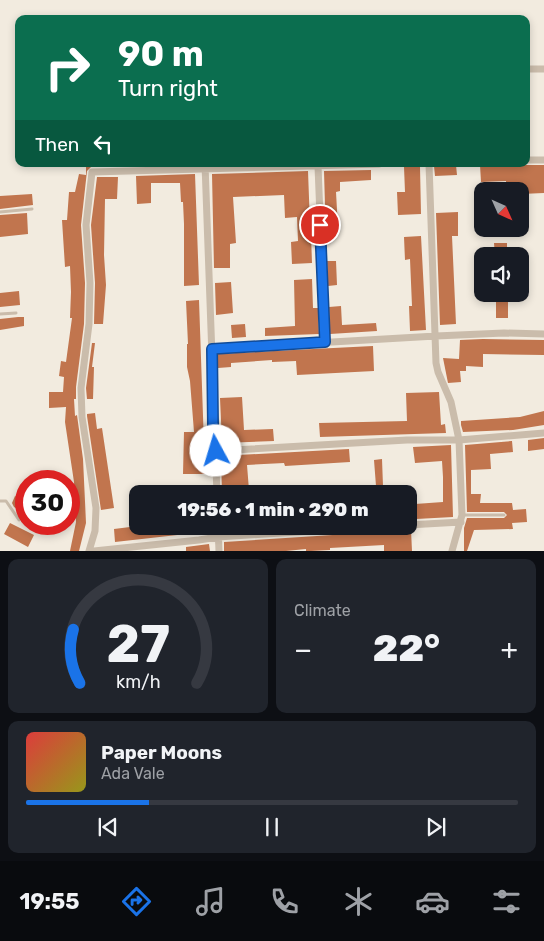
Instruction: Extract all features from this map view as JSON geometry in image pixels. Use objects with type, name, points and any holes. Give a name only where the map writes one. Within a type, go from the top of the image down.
[{"type":"street","points":[[530,69],[544,69]]},
{"type":"street","points":[[530,160],[544,160]]},
{"type":"street","points":[[89,551],[95,531],[96,508],[82,417],[81,388],[89,324],[90,283],[86,225],[91,173],[186,167]]},
{"type":"street","points":[[205,167],[213,425],[217,485]]},
{"type":"street","points":[[315,167],[325,342]]},
{"type":"street","points":[[429,167],[438,372],[451,402],[459,440],[462,518],[452,551]]},
{"type":"street","points":[[212,349],[436,336],[504,333],[544,334]]},
{"type":"street","points":[[216,451],[398,440],[459,440],[544,433]]},
{"type":"street","points":[[417,524],[462,518]]},
{"type":"street","points":[[94,551],[249,535]]},
{"type":"street","points":[[218,537],[219,551]]},
{"type":"lane","points":[[0,212],[32,209]]},
{"type":"lane","points":[[0,314],[16,313]]},
{"type":"lane","points":[[0,501],[6,501],[15,514]]},
{"type":"lane","points":[[462,518],[504,515]]},
{"type":"building","points":[[530,165],[544,165],[544,193],[529,194],[529,182],[481,182],[480,167],[530,167]]},
{"type":"building","points":[[86,167],[91,167],[87,171],[81,225],[85,283],[84,324],[76,399],[74,399],[75,416],[77,415],[83,459],[86,523],[79,551],[70,551],[73,535],[80,535],[80,470],[72,470],[65,422],[66,407],[49,408],[49,392],[63,392],[64,377],[59,376],[61,361],[66,362],[72,318],[70,318],[70,266],[65,267],[62,220],[67,220],[69,192],[75,192],[79,174],[86,175]]},
{"type":"building","points":[[404,167],[420,167],[421,214],[398,215],[397,192],[405,192]]},
{"type":"building","points":[[434,167],[456,167],[457,175],[435,176]]},
{"type":"building","points":[[371,170],[371,180],[340,182],[340,191],[336,192],[338,228],[335,228],[335,239],[326,240],[324,171]]},
{"type":"building","points":[[308,171],[310,225],[315,224],[315,234],[311,235],[312,263],[292,264],[291,242],[298,241],[297,217],[285,218],[284,195],[233,197],[236,243],[230,244],[230,268],[214,268],[212,174]]},
{"type":"building","points":[[195,174],[199,285],[184,286],[184,224],[180,183],[151,183],[151,203],[137,204],[136,176]]},
{"type":"building","points":[[97,177],[118,177],[117,199],[105,199],[104,255],[106,285],[103,324],[94,324],[95,283],[91,225]]},
{"type":"building","points":[[32,194],[33,205],[0,209],[0,196]]},
{"type":"building","points":[[458,212],[458,236],[452,236],[456,324],[440,325],[436,213]]},
{"type":"building","points":[[27,213],[28,234],[0,237],[0,215]]},
{"type":"building","points":[[421,236],[426,330],[410,331],[409,306],[412,306],[410,259],[405,260],[404,237]]},
{"type":"building","points":[[494,243],[507,243],[507,247],[494,247]]},
{"type":"building","points":[[327,261],[336,261],[337,285],[328,286]]},
{"type":"building","points":[[312,279],[313,308],[318,308],[319,334],[265,336],[265,328],[295,326],[294,280]]},
{"type":"building","points":[[231,282],[233,313],[216,315],[215,283]]},
{"type":"building","points":[[19,291],[20,305],[0,307],[0,293]]},
{"type":"building","points":[[199,300],[205,474],[183,474],[184,432],[194,432],[187,367],[186,301]]},
{"type":"building","points":[[496,302],[508,302],[508,318],[496,318]]},
{"type":"building","points":[[341,306],[342,325],[376,323],[377,331],[330,334],[329,307]]},
{"type":"building","points":[[24,317],[24,326],[0,330],[0,319]]},
{"type":"building","points":[[245,324],[246,337],[232,338],[231,325]]},
{"type":"building","points":[[460,340],[544,340],[544,355],[483,354],[483,367],[466,366],[466,371],[460,371],[461,382],[448,383],[443,358],[459,359]]},
{"type":"building","points":[[92,343],[95,343],[92,367],[94,367],[93,399],[87,399],[86,388]]},
{"type":"building","points":[[373,346],[374,371],[297,375],[296,361],[272,362],[272,360],[231,363],[231,367],[218,368],[217,354]]},
{"type":"building","points":[[439,392],[441,425],[445,424],[446,433],[320,437],[319,423],[407,421],[406,393]]},
{"type":"building","points":[[242,397],[244,430],[273,429],[274,441],[222,443],[220,398]]},
{"type":"building","points":[[544,411],[544,425],[513,430],[463,432],[461,425],[461,421],[520,417]]},
{"type":"building","points":[[95,413],[97,429],[102,428],[114,508],[101,510],[87,416],[87,414]]},
{"type":"building","points":[[544,438],[544,449],[528,451],[528,440]]},
{"type":"building","points":[[512,441],[513,452],[490,454],[491,469],[471,470],[471,494],[481,494],[480,503],[512,503],[513,510],[526,509],[527,522],[512,523],[513,529],[474,530],[467,551],[464,551],[464,528],[467,518],[504,518],[507,515],[504,512],[467,512],[465,445]]},
{"type":"building","points":[[451,445],[453,517],[417,519],[417,504],[443,502],[443,477],[442,461],[415,463],[413,447]]},
{"type":"building","points":[[349,449],[350,462],[285,466],[284,463],[247,465],[249,485],[222,485],[221,456]]},
{"type":"building","points":[[382,459],[383,485],[376,485],[374,460]]},
{"type":"building","points":[[15,496],[15,508],[12,503]]},
{"type":"building","points":[[10,523],[15,526],[15,535],[34,535],[28,547],[4,534]]},
{"type":"building","points":[[129,527],[129,535],[177,535],[115,542],[114,529]]},
{"type":"building","points":[[333,535],[411,535],[412,551],[384,551],[384,545],[311,551],[306,551],[306,549],[286,551],[224,551],[224,542]]},
{"type":"building","points":[[209,544],[210,551],[186,551],[186,547]]},
{"type":"route","points":[[216,451],[213,425],[212,349],[325,342],[320,225]]}]
